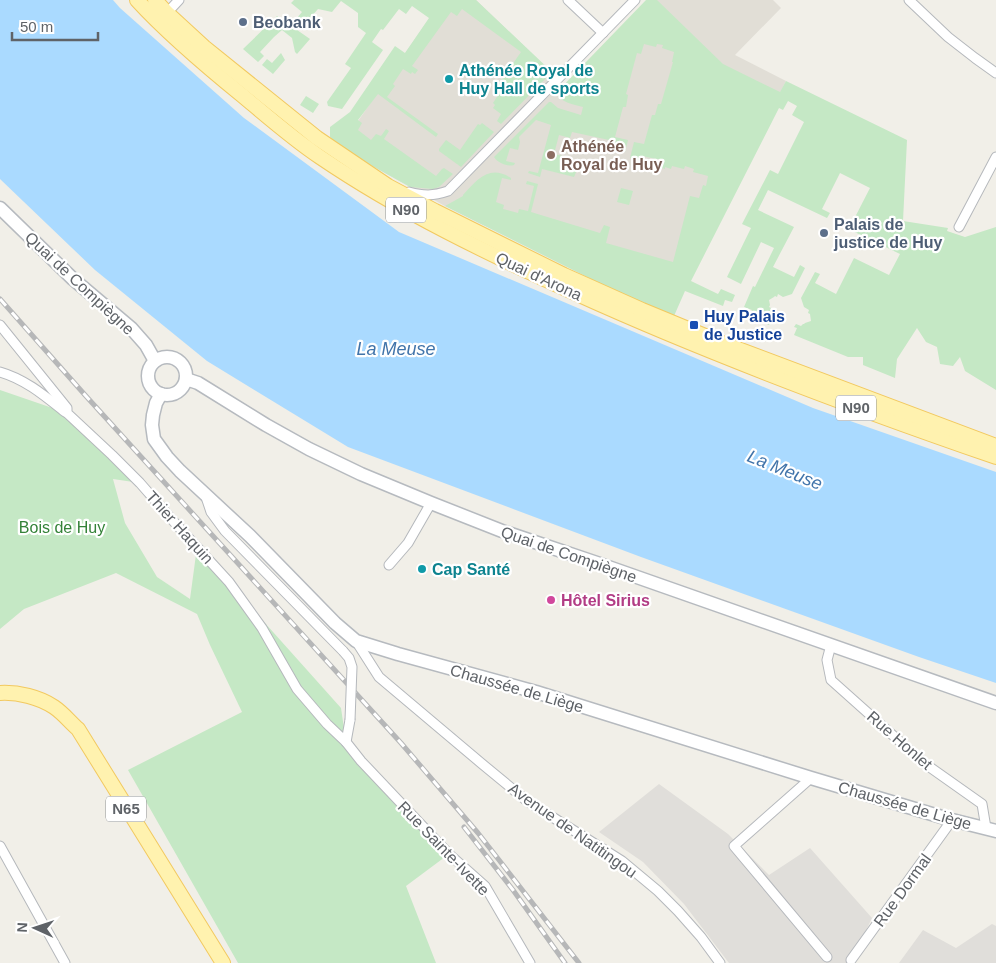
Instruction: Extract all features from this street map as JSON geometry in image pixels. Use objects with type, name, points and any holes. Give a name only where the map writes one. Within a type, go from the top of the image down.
[{"type":"main road","name":"Quai d'Arona","points":[[137,0],[210,53],[317,138],[394,189],[435,211],[556,271],[642,310],[722,343],[996,446]]},
{"type":"main road","name":"Quai d'Arona","points":[[155,0],[162,18],[175,39],[309,149],[388,200],[443,230],[628,317],[717,354],[834,400],[996,457]]},
{"type":"main road","name":"Quai de Compiègne","points":[[0,208],[73,279],[131,328],[146,345],[155,361]]},
{"type":"main road","points":[[164,357],[172,358],[180,363],[185,370],[186,379],[183,387],[169,395],[161,394],[154,390],[149,384],[148,375],[150,367],[155,361],[164,357]]},
{"type":"main road","name":"Quai de Compiègne","points":[[186,379],[198,383],[309,449],[361,474],[431,503],[502,531],[996,702]]},
{"type":"main road","name":"Chaussée de Liège","points":[[161,394],[152,415],[152,425],[154,439],[167,457],[356,641],[536,692],[811,778],[991,830]]},
{"type":"main road","name":"N65","points":[[0,693],[20,694],[54,707],[78,729],[223,963]]},
{"type":"street","points":[[162,18],[179,0]]},
{"type":"street","points":[[568,0],[602,33]]},
{"type":"street","points":[[394,189],[421,195],[435,195],[448,190],[635,0]]},
{"type":"street","points":[[910,0],[948,37],[996,73]]},
{"type":"street","points":[[959,227],[996,157]]},
{"type":"street","name":"Thier Haquin","points":[[0,325],[66,408],[67,413],[140,483],[229,582],[262,628],[297,689],[327,724],[346,742]]},
{"type":"street","points":[[0,372],[36,389],[67,413]]},
{"type":"street","points":[[204,494],[211,512],[225,531],[349,658],[352,667],[350,720],[346,742]]},
{"type":"street","points":[[389,565],[408,543],[431,503]]},
{"type":"street","name":"Avenue de Natitingou","points":[[356,641],[379,676],[488,769],[528,801],[622,861],[658,892],[701,937],[720,963]]},
{"type":"street","name":"Rue Honlet","points":[[831,645],[827,660],[831,680],[924,763],[982,804],[991,830]]},
{"type":"street","name":"Rue Sainte-Ivette","points":[[346,742],[361,761],[449,854],[485,886],[530,963]]},
{"type":"street","points":[[811,778],[734,846],[827,957]]},
{"type":"street","name":"Rue Dormal","points":[[851,960],[952,820]]},
{"type":"street","points":[[0,846],[66,963]]},
{"type":"shaded area","name":"Athénée Royal de Huy","points":[[442,0],[476,0],[566,86],[651,0],[773,0],[781,8],[735,55],[786,81],[673,309],[479,223],[340,147]]},
{"type":"shaded area","points":[[659,784],[728,834],[769,875],[810,848],[872,918],[850,963],[729,963],[684,904],[643,862],[599,832]]},
{"type":"shaded area","points":[[992,924],[996,926],[996,963],[899,963],[923,930],[956,948]]},
{"type":"green space","points":[[294,0],[476,0],[552,72],[501,124],[497,121],[501,114],[493,108],[495,105],[493,103],[502,89],[497,86],[521,52],[462,9],[457,16],[451,12],[412,66],[418,70],[415,74],[412,72],[411,74],[403,69],[387,97],[438,134],[436,137],[378,94],[358,120],[362,123],[358,130],[371,140],[376,134],[381,136],[386,129],[389,131],[384,139],[436,176],[444,168],[453,174],[439,187],[433,189],[410,187],[340,147],[330,137],[330,127],[350,112],[395,46],[405,53],[429,18],[412,6],[406,14],[399,9],[372,42],[383,50],[342,109],[328,106],[327,102],[351,68],[345,64],[366,33],[358,27],[358,13],[341,1],[332,12],[318,9],[304,25],[296,19],[302,12],[291,3]]},
{"type":"green space","points":[[646,0],[657,0],[723,64],[780,92],[786,81],[907,140],[903,221],[948,228],[947,231],[965,237],[996,227],[996,390],[965,371],[960,357],[953,366],[940,364],[937,347],[926,342],[917,328],[897,359],[895,378],[863,365],[863,357],[848,357],[794,335],[797,328],[794,327],[796,324],[801,326],[811,321],[810,314],[808,313],[809,310],[804,307],[801,298],[815,272],[820,274],[815,283],[836,294],[854,258],[889,275],[900,254],[840,225],[843,220],[852,223],[870,188],[840,173],[822,209],[830,213],[827,218],[768,190],[758,210],[794,227],[773,267],[794,277],[800,265],[805,268],[792,294],[783,297],[778,294],[777,297],[775,296],[769,300],[770,311],[775,313],[775,319],[771,318],[769,325],[749,317],[752,310],[744,307],[774,248],[761,242],[741,284],[727,277],[751,228],[742,224],[770,170],[778,174],[804,122],[792,115],[797,106],[788,101],[783,110],[779,108],[691,281],[718,294],[721,289],[735,295],[732,302],[725,300],[723,306],[685,291],[674,316],[670,313],[661,314],[445,206],[463,196],[473,184],[484,176],[490,173],[503,174],[511,178],[511,180],[502,178],[496,202],[504,205],[503,209],[518,213],[519,209],[528,211],[534,186],[526,184],[527,181],[538,184],[531,212],[600,233],[604,225],[610,227],[606,243],[673,262],[690,196],[699,198],[703,185],[706,186],[708,176],[693,172],[694,169],[685,166],[684,169],[672,166],[671,169],[659,167],[661,160],[642,156],[641,161],[630,158],[634,142],[644,144],[652,115],[655,115],[658,104],[661,104],[674,52],[662,48],[663,45],[657,44],[656,47],[644,44],[641,54],[637,53],[626,94],[628,95],[626,107],[623,107],[615,137],[628,140],[625,152],[607,149],[609,140],[572,132],[570,138],[559,135],[554,154],[563,156],[561,166],[577,170],[574,177],[542,169],[540,177],[528,173],[529,171],[538,173],[551,125],[536,120],[519,137],[518,150],[510,148],[506,161],[515,163],[514,165],[503,164],[494,157],[549,102],[558,108],[581,115],[583,107],[565,101],[556,94],[557,92]]},
{"type":"green space","points":[[277,16],[310,39],[297,54],[292,38],[282,30],[260,52],[264,56],[258,62],[243,49]]},
{"type":"green space","points":[[281,53],[285,60],[273,74],[262,65],[267,59],[272,63]]},
{"type":"green space","points":[[306,96],[319,104],[313,113],[300,105]]},
{"type":"green space","points":[[482,123],[494,132],[461,167],[439,151],[446,140],[460,150],[478,124]]},
{"type":"green space","points":[[621,188],[633,191],[629,205],[617,202]]},
{"type":"green space","name":"Bois de Huy","points":[[0,390],[67,413],[140,483],[113,479],[125,523],[157,577],[190,599],[197,547],[341,708],[346,742],[449,854],[406,886],[436,963],[238,963],[128,770],[242,712],[197,614],[116,573],[24,609],[0,629]]},
{"type":"water","name":"La Meuse","points":[[0,0],[113,0],[244,118],[399,232],[813,408],[996,472],[996,683],[641,557],[348,447],[207,361],[95,270],[0,179]]},
{"type":"railway","points":[[0,299],[401,743],[478,833],[579,963]]},
{"type":"railway","points":[[464,827],[513,890],[565,963]]},
{"type":"place","name":"Beobank","points":[[243,22]]},
{"type":"place","name":"Athénée Royal de Huy Hall de sports","points":[[449,79]]},
{"type":"place","name":"Athénée Royal de Huy","points":[[551,155]]},
{"type":"place","name":"Palais de justice de Huy","points":[[824,233]]},
{"type":"place","name":"Huy Palais de Justice","points":[[694,325]]},
{"type":"place","name":"Cap Santé","points":[[422,569]]},
{"type":"place","name":"Hôtel Sirius","points":[[551,600]]}]
